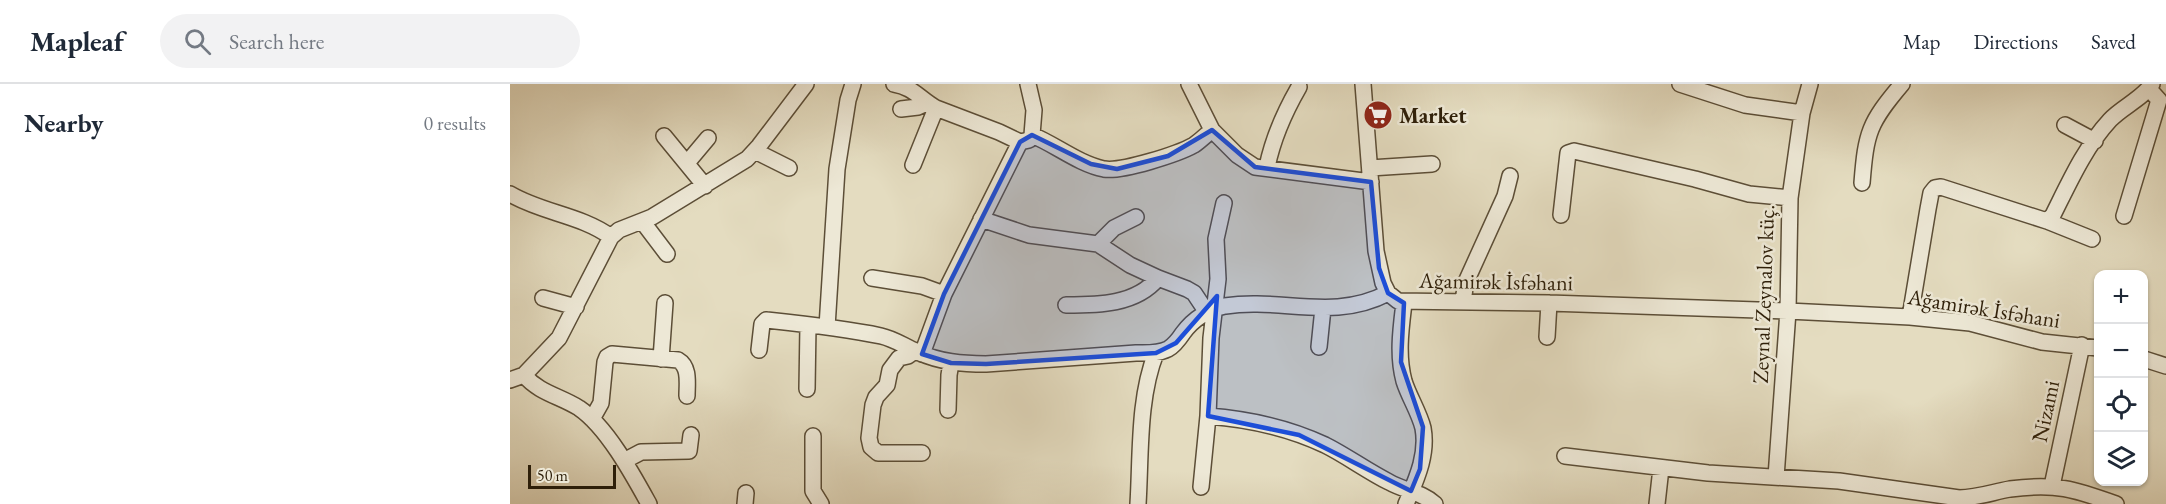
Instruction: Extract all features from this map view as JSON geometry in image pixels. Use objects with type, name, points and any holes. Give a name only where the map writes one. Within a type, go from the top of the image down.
[{"type":"street","points":[[649,504],[624,461],[592,419],[577,407],[517,378],[559,338],[611,237],[619,230],[642,221],[705,186],[747,159],[806,84]]},
{"type":"street","points":[[827,327],[837,169],[848,100],[853,84]]},
{"type":"street","points":[[894,84],[914,90],[931,106],[1104,169],[1117,169],[1168,156],[1194,145],[1212,130]]},
{"type":"street","points":[[919,353],[944,294],[981,219],[1026,139],[1034,110],[1028,84]]},
{"type":"street","points":[[1189,84],[1212,130],[1246,163],[1255,167],[1370,175],[1432,164]]},
{"type":"street","points":[[1362,84],[1376,251],[1388,293]]},
{"type":"street","points":[[1680,84],[1744,105],[1802,113]]},
{"type":"street","name":"Zeynal Zeynalov küç.","points":[[1776,477],[1788,311],[1790,198],[1802,113],[1810,84]]},
{"type":"street","points":[[1862,183],[1865,147],[1870,128],[1883,107],[1902,84]]},
{"type":"street","points":[[2047,221],[2053,215],[2075,171],[2110,119],[2150,86],[2159,100],[2124,216]]},
{"type":"street","points":[[1267,168],[1272,145],[1285,112],[1299,87]]},
{"type":"street","points":[[901,109],[931,106]]},
{"type":"street","points":[[913,165],[931,106]]},
{"type":"street","points":[[2065,125],[2095,141]]},
{"type":"street","points":[[664,136],[705,186]]},
{"type":"street","points":[[687,163],[708,138]]},
{"type":"street","points":[[755,151],[789,168]]},
{"type":"street","points":[[1562,215],[1566,162],[1568,153],[1574,151],[1749,194],[1790,198]]},
{"type":"street","points":[[1463,301],[1466,282],[1505,196],[1510,176]]},
{"type":"street","points":[[1910,317],[1931,193],[1935,188],[1941,187],[2092,238]]},
{"type":"street","points":[[510,194],[522,201],[593,225],[611,237]]},
{"type":"street","points":[[1201,487],[1208,416],[1211,310],[1219,267],[1216,239],[1224,203]]},
{"type":"street","points":[[1098,244],[1114,228],[1136,217]]},
{"type":"street","points":[[981,219],[1029,235],[1098,244],[1115,257],[1158,279],[1194,293],[1211,310]]},
{"type":"street","points":[[642,221],[667,254]]},
{"type":"street","points":[[872,278],[922,285],[944,294]]},
{"type":"street","points":[[1066,305],[1114,302],[1144,291],[1158,279]]},
{"type":"street","name":"Ağamirək İsfəhani","points":[[1211,310],[1242,304],[1323,308],[1361,305],[1388,293],[1392,299],[1404,303],[1463,301],[1549,303],[1910,317],[1970,323],[2042,342],[2094,347]]},
{"type":"street","points":[[543,298],[576,307]]},
{"type":"street","points":[[661,359],[665,303]]},
{"type":"street","points":[[1404,303],[1400,334],[1401,362],[1404,381],[1423,427],[1424,442],[1420,469],[1408,497]]},
{"type":"street","points":[[1547,337],[1549,303]]},
{"type":"street","points":[[1319,347],[1323,308]]},
{"type":"street","points":[[759,350],[762,324],[766,320],[881,336],[901,342],[919,353],[951,363],[986,364],[1156,353],[1167,350],[1176,343],[1195,319],[1211,310]]},
{"type":"street","points":[[807,389],[808,325]]},
{"type":"street","name":"Nizami","points":[[2052,486],[2082,345]]},
{"type":"street","points":[[919,353],[899,358],[890,370],[885,388],[876,397],[869,438],[871,447],[878,453],[922,453]]},
{"type":"street","points":[[1138,504],[1145,393],[1149,371],[1156,353]]},
{"type":"street","points":[[592,419],[601,403],[607,357],[612,354],[678,360],[684,363],[687,369],[687,396]]},
{"type":"street","points":[[2148,360],[2166,366]]},
{"type":"street","points":[[948,410],[951,363]]},
{"type":"street","points":[[1208,416],[1261,424],[1299,435],[1324,445],[1389,482],[1408,497],[1427,497],[1435,504]]},
{"type":"street","points":[[624,461],[641,452],[689,451],[691,435]]},
{"type":"street","points":[[813,436],[813,491],[821,504]]},
{"type":"street","points":[[1565,456],[1708,473],[1839,481],[1959,498],[1997,498],[2052,486],[2075,489],[2116,504]]},
{"type":"street","points":[[1657,504],[1661,468]]},
{"type":"highlighted area","points":[[1212,130],[1255,167],[1371,182],[1379,268],[1388,293],[1404,303],[1401,362],[1423,427],[1420,469],[1411,491],[1299,435],[1208,416],[1217,296],[1176,343],[1156,353],[986,364],[951,363],[922,354],[944,294],[1020,142],[1032,135],[1091,164],[1117,169],[1168,156]]},
{"type":"place","name":"Market","points":[[1378,115]]}]
